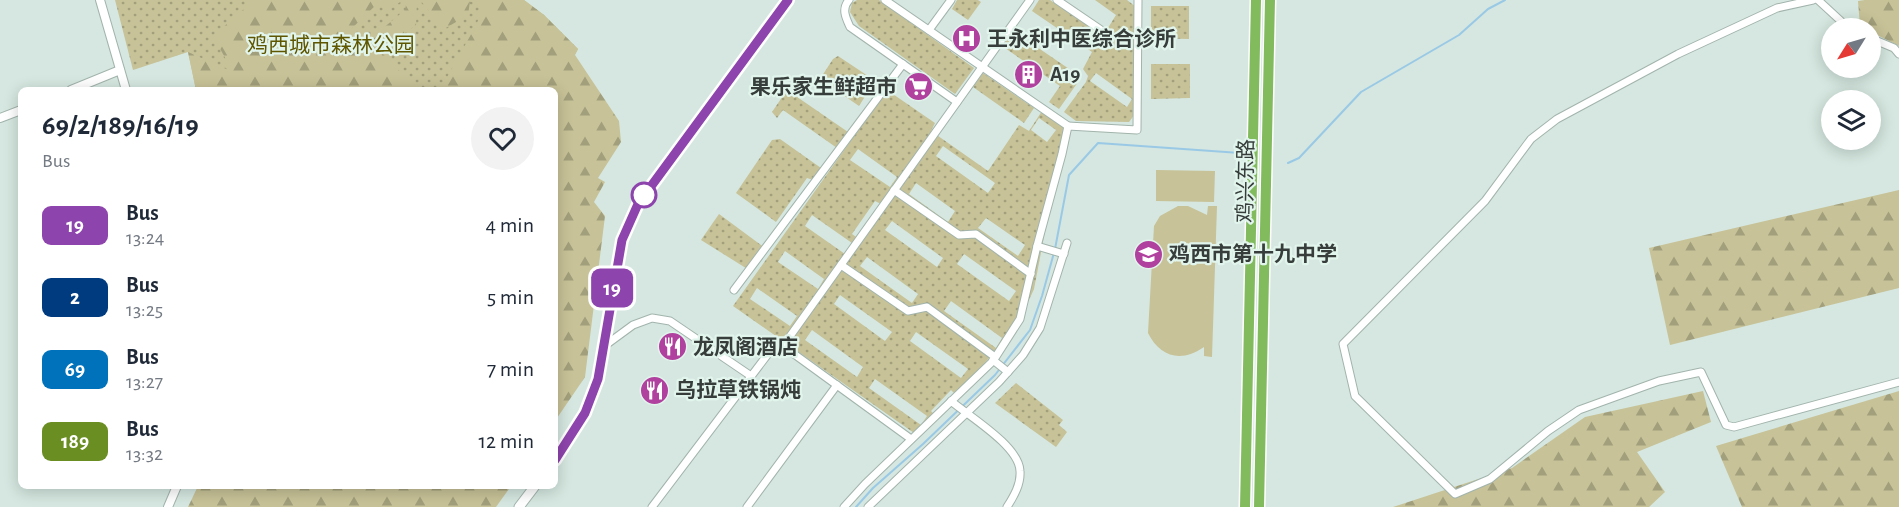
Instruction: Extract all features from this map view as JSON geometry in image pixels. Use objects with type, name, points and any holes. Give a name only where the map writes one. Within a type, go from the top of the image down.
[{"type":"highway","name":"鸡兴东路","points":[[1245,507],[1256,0]]},
{"type":"highway","name":"鸡兴东路","points":[[1259,507],[1270,0]]},
{"type":"main road","points":[[558,455],[585,413],[598,379],[622,240],[638,204],[788,0]]},
{"type":"main road","points":[[519,507],[533,489]]},
{"type":"street","points":[[100,0],[125,87]]},
{"type":"street","points":[[885,0],[1068,126],[1137,130],[1138,0]]},
{"type":"street","points":[[929,30],[951,0]]},
{"type":"street","points":[[911,439],[783,346],[1030,0]]},
{"type":"street","points":[[1057,0],[1101,30]]},
{"type":"street","points":[[1813,0],[1777,8],[1677,54],[1557,119],[1531,140],[1485,201],[1343,344],[1355,396],[1455,494],[1490,479],[1548,431],[1579,410],[1659,381],[1701,372],[1726,425],[1734,427],[1899,381]]},
{"type":"street","points":[[1818,0],[1838,18]]},
{"type":"street","points":[[846,1],[843,13],[850,27],[957,102]]},
{"type":"street","points":[[1881,43],[1894,48],[1899,54]]},
{"type":"street","points":[[734,290],[903,64]]},
{"type":"street","points":[[78,87],[120,70]]},
{"type":"street","points":[[0,118],[18,111]]},
{"type":"street","points":[[844,507],[994,359],[1020,320],[1068,126]]},
{"type":"street","points":[[894,190],[959,235],[976,234],[1030,274]]},
{"type":"street","points":[[868,507],[1023,355],[1040,328],[1067,243]]},
{"type":"street","points":[[1037,246],[1064,254]]},
{"type":"street","points":[[841,265],[908,311],[927,307],[1008,372]]},
{"type":"street","points":[[603,347],[633,325],[652,318],[670,321],[751,376]]},
{"type":"street","points":[[652,507],[771,350]]},
{"type":"street","points":[[747,507],[837,385]]},
{"type":"street","points":[[951,401],[1006,445],[1015,456],[1020,470],[1019,484],[1007,507]]},
{"type":"street","points":[[168,507],[176,489]]},
{"type":"green space","name":"鸡西城市森林公园","points":[[115,0],[524,0],[544,15],[578,49],[557,87],[195,87],[188,52],[133,70]]},
{"type":"green space","points":[[254,0],[403,0],[386,12],[378,3],[347,33],[372,55],[379,50],[415,87],[195,87],[188,52],[233,72],[213,36]]},
{"type":"green space","points":[[407,0],[417,0],[416,25],[386,47],[376,34],[405,10]]},
{"type":"green space","points":[[420,0],[524,0],[544,15],[578,49],[575,55],[619,121],[621,142],[598,178],[605,182],[594,202],[605,216],[585,377],[558,417],[558,87],[442,87],[484,8],[470,1],[468,15],[444,29]]},
{"type":"green space","points":[[857,0],[879,0],[974,68],[955,94],[859,26],[850,12],[852,3]]},
{"type":"green space","points":[[957,0],[981,2],[968,20],[952,9]]},
{"type":"green space","points":[[1039,0],[1050,0],[1103,36],[1116,15],[1095,0],[1127,0],[1136,7],[1136,29],[1133,29],[1135,114],[1129,122],[1076,121],[1064,112],[1086,82],[1088,76],[1083,69],[1092,52],[1032,11]],"holes":[[[1096,73],[1132,99],[1127,107],[1090,81]]]},
{"type":"green space","points":[[1899,0],[1899,46],[1881,37],[1881,18],[1859,18],[1858,1]]},
{"type":"green space","points":[[1151,6],[1189,6],[1189,39],[1151,38]]},
{"type":"green space","points":[[1013,31],[1021,36],[1017,43],[1027,49],[1031,43],[1078,75],[1078,82],[1059,109],[1049,102],[1060,86],[1002,46]]},
{"type":"green space","points":[[838,56],[880,84],[876,90],[871,87],[859,106],[820,79],[833,59]]},
{"type":"green space","points":[[1151,64],[1190,64],[1190,98],[1151,99]]},
{"type":"green space","points":[[983,73],[1034,108],[1024,123],[973,87]]},
{"type":"green space","points":[[787,90],[848,132],[837,148],[783,110],[777,118],[772,112]]},
{"type":"green space","points":[[887,90],[935,123],[931,131],[988,171],[1019,125],[1029,131],[1042,111],[1065,127],[1034,289],[1027,304],[1010,332],[989,358],[955,394],[951,390],[931,411],[934,414],[914,433],[733,306]],"holes":[[[1039,118],[1056,130],[1047,142],[1031,130]],[[943,146],[995,183],[988,193],[936,156]],[[858,149],[897,177],[890,187],[850,160]],[[916,183],[955,211],[948,222],[909,194]],[[875,201],[883,205],[859,239],[852,234]],[[812,215],[852,243],[845,254],[805,226]],[[986,218],[1025,245],[1018,256],[978,228]],[[892,221],[943,258],[937,267],[885,230]],[[785,251],[824,279],[818,289],[778,262]],[[964,254],[1016,291],[1009,301],[957,264]],[[867,257],[918,294],[912,303],[860,266]],[[757,288],[797,316],[790,326],[750,299]],[[840,295],[892,332],[885,341],[834,304]],[[951,301],[1002,338],[996,348],[944,311]],[[812,330],[863,367],[857,377],[805,340]],[[916,332],[968,369],[961,378],[910,341]],[[875,379],[927,416],[921,425],[869,388]]]},
{"type":"green space","points":[[780,139],[821,168],[813,180],[807,178],[776,222],[736,193],[772,140]]},
{"type":"green space","points":[[1156,170],[1215,171],[1214,202],[1156,201]]},
{"type":"green space","points":[[1899,190],[1899,288],[1670,345],[1649,248]]},
{"type":"green space","points":[[1178,206],[1188,206],[1207,215],[1208,206],[1217,206],[1212,357],[1204,356],[1204,347],[1187,355],[1172,355],[1159,348],[1148,333],[1154,226],[1160,216]]},
{"type":"green space","points":[[719,214],[765,248],[749,270],[701,240]]},
{"type":"green space","points":[[1016,383],[1063,420],[1059,425],[1067,432],[1056,447],[995,403]]},
{"type":"green space","points":[[1703,391],[1711,422],[1637,452],[1665,492],[1649,507],[1393,507],[1512,468],[1585,417]]},
{"type":"green space","points":[[1899,391],[1899,507],[1742,507],[1716,446]]},
{"type":"green space","points":[[197,489],[509,489],[496,507],[188,507]]},
{"type":"waterway","points":[[1288,163],[1299,158],[1361,92],[1459,35],[1488,9],[1505,0]]},
{"type":"waterway","points":[[856,507],[873,488],[995,375],[1030,330],[1055,249],[1069,175],[1098,143],[1240,153]]},
{"type":"bus line","name":"19","points":[[558,456],[585,413],[598,379],[622,240],[638,204],[788,0]]},
{"type":"place","name":"王永利中医综合诊所","points":[[966,39]]},
{"type":"place","name":"A19","points":[[1029,74]]},
{"type":"place","name":"果乐家生鲜超市","points":[[918,87]]},
{"type":"place","name":"鸡西市第十九中学","points":[[1148,254]]},
{"type":"place","name":"龙凤阁酒店","points":[[672,347]]},
{"type":"place","name":"乌拉草铁锅炖","points":[[654,390]]}]
